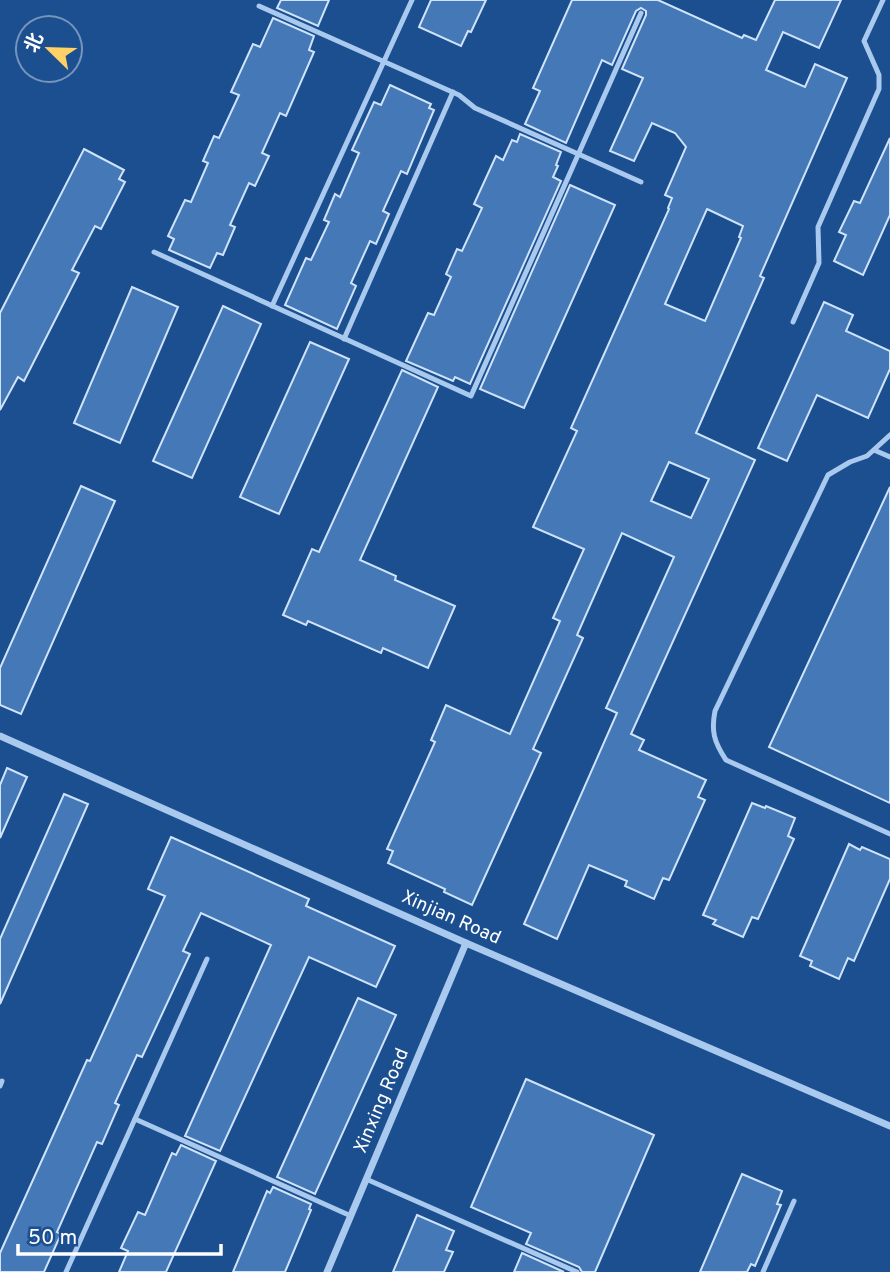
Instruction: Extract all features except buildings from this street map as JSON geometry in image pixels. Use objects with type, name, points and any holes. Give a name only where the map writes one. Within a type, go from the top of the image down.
[{"type":"street","name":"Xinjian Road","points":[[0,736],[466,943],[890,1126]]},
{"type":"street","name":"Xinxing Road","points":[[327,1272],[466,943]]},
{"type":"lane","points":[[272,306],[412,0]]},
{"type":"lane","points":[[793,321],[819,263],[818,227],[879,89],[879,75],[864,41],[883,0]]},
{"type":"lane","points":[[259,6],[453,92],[475,108],[641,182]]},
{"type":"lane","points":[[154,252],[471,396],[641,13]]},
{"type":"lane","points":[[344,339],[453,92]]},
{"type":"lane","points":[[890,435],[867,456],[828,475],[715,711],[712,725],[716,746],[726,760],[890,834]]},
{"type":"lane","points":[[874,450],[890,457]]},
{"type":"lane","points":[[66,1272],[207,959]]},
{"type":"lane","points":[[135,1119],[351,1216]]},
{"type":"lane","points":[[366,1179],[577,1272]]},
{"type":"lane","points":[[763,1272],[794,1201]]}]
